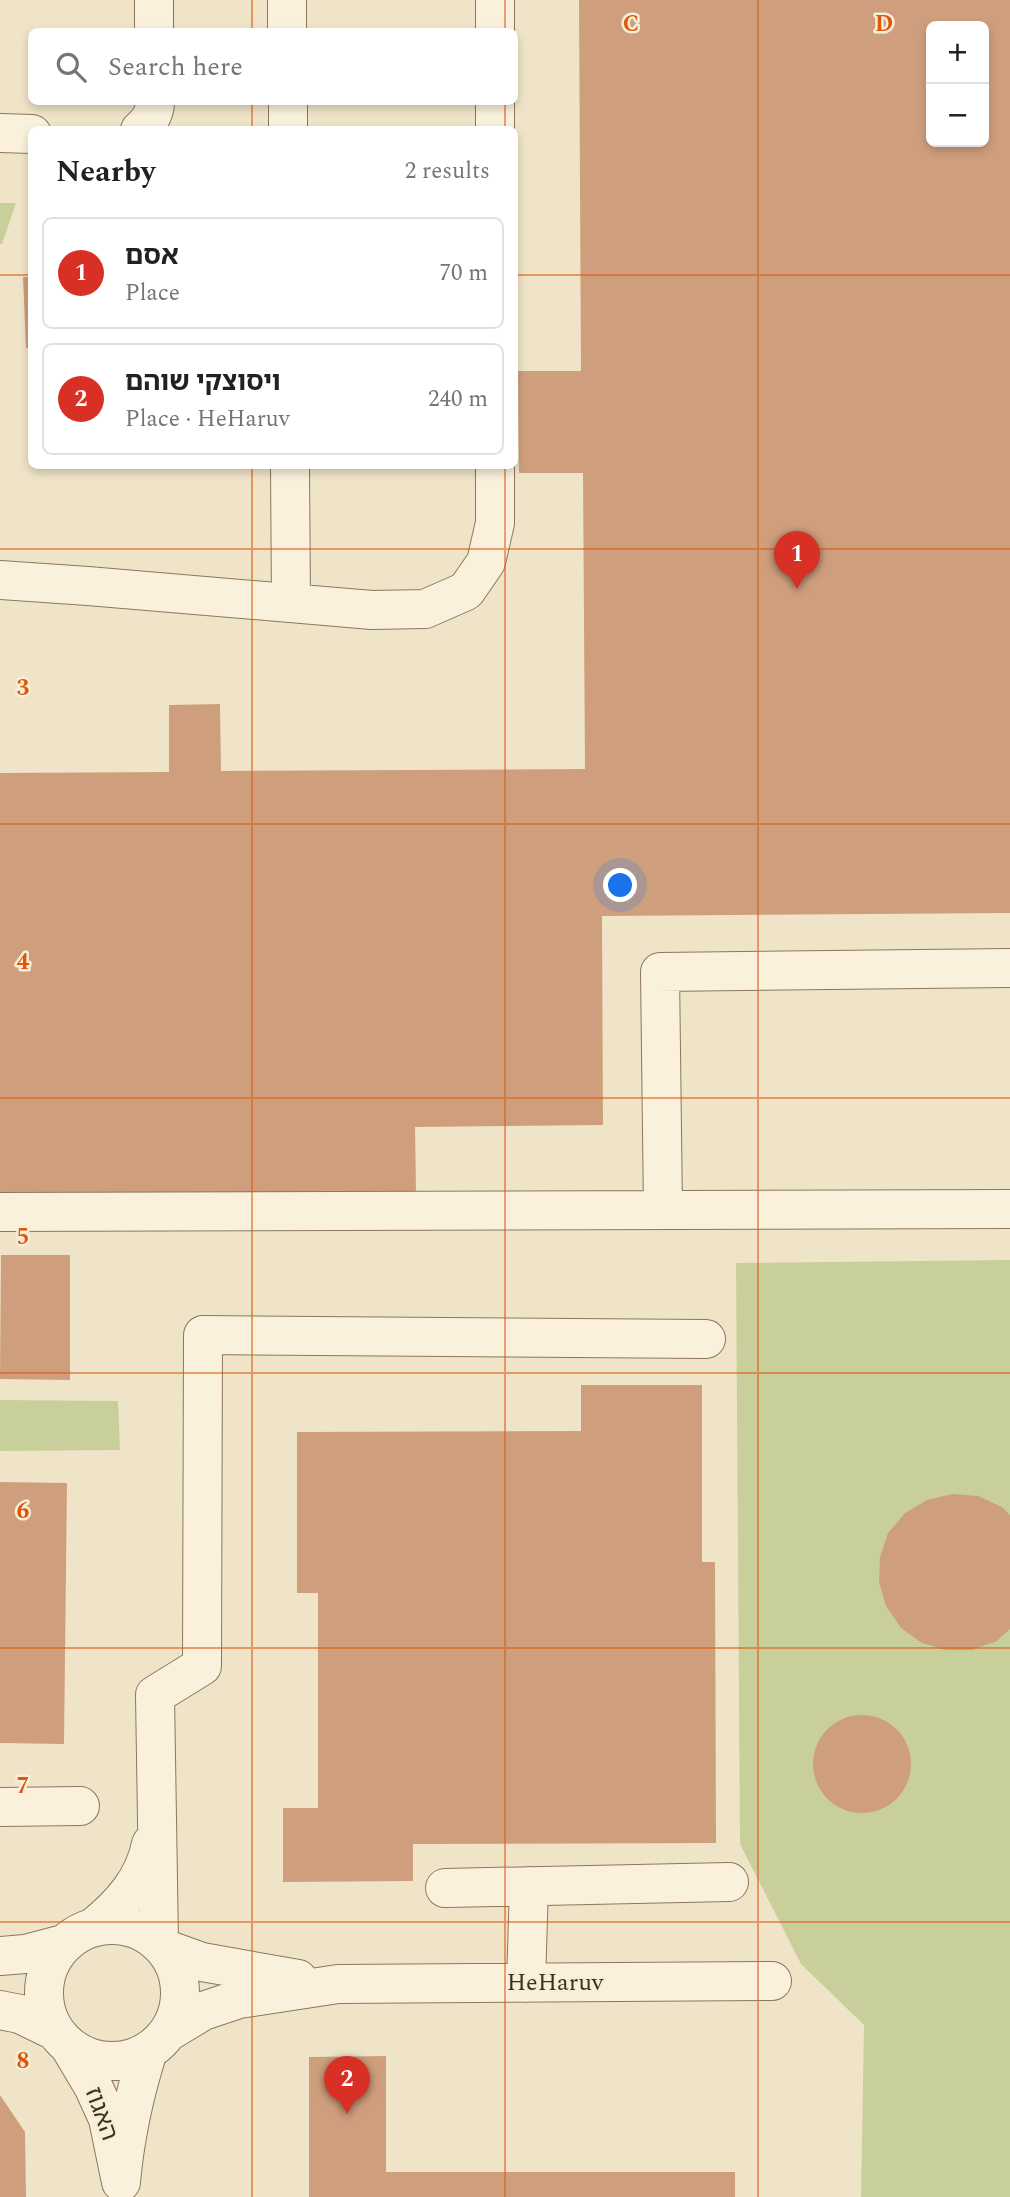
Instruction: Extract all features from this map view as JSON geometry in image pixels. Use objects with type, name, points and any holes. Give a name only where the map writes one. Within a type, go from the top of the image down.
[{"type":"street","points":[[154,28],[155,0]]},
{"type":"street","points":[[287,0],[287,28]]},
{"type":"street","points":[[495,0],[495,28]]},
{"type":"street","points":[[145,126],[155,105]]},
{"type":"street","points":[[495,105],[495,126]]},
{"type":"street","points":[[0,133],[28,134]]},
{"type":"street","points":[[290,469],[291,603]]},
{"type":"street","points":[[0,580],[372,610],[425,609],[466,591],[486,562],[495,523],[495,469]]},
{"type":"street","points":[[0,596],[88,586]]},
{"type":"street","points":[[663,1210],[660,972],[1010,968]]},
{"type":"street","points":[[0,1212],[1010,1209]]},
{"type":"street","points":[[162,1946],[155,1821],[155,1695],[202,1666],[202,1335],[706,1339]]},
{"type":"street","points":[[0,1807],[80,1806]]},
{"type":"street","points":[[63,2040],[45,2009],[44,1986],[50,1964],[79,1936],[116,1910],[136,1884],[149,1854],[155,1821]]},
{"type":"street","points":[[445,1888],[729,1882]]},
{"type":"street","points":[[526,1983],[529,1886]]},
{"type":"street","points":[[0,1956],[25,1954],[105,1925],[127,1926],[148,1934],[162,1946],[177,1969],[182,1991],[179,2012],[159,2041],[138,2057],[117,2062],[93,2059],[20,2014],[0,2010]]},
{"type":"street","name":"HeHaruv","points":[[162,1946],[202,1962],[338,1984]]},
{"type":"street","name":"HeHaruv","points":[[159,2041],[203,2011],[239,1999],[338,1984],[772,1981]]},
{"type":"street","name":"האגוז","points":[[63,2040],[93,2086],[108,2119],[121,2190]]},
{"type":"street","name":"האגוז","points":[[121,2190],[125,2142],[133,2097],[159,2041]]},
{"type":"green space","points":[[0,203],[16,203],[2,244],[0,244]]},
{"type":"green space","points":[[1010,1260],[1010,2197],[861,2197],[864,2025],[801,1964],[740,1844],[736,1263]]},
{"type":"green space","points":[[0,1400],[118,1401],[120,1450],[0,1451]]},
{"type":"building","points":[[579,0],[1010,0],[1010,913],[602,916],[603,1125],[415,1127],[416,1193],[0,1197],[0,773],[169,772],[169,705],[220,704],[221,771],[585,769],[583,473],[519,473],[518,371],[581,371]]},
{"type":"building","points":[[23,277],[28,277],[26,348]]},
{"type":"building","points":[[1,1255],[70,1255],[70,1380],[0,1379]]},
{"type":"building","points":[[581,1385],[702,1385],[702,1562],[715,1562],[716,1843],[413,1844],[413,1881],[283,1882],[283,1808],[318,1808],[318,1593],[297,1593],[297,1432],[581,1431]]},
{"type":"building","points":[[0,1482],[67,1483],[64,1744],[0,1743]]},
{"type":"building","points":[[952,1494],[978,1496],[1002,1507],[1010,1515],[1010,1629],[997,1641],[972,1650],[946,1650],[922,1643],[901,1628],[886,1606],[879,1582],[880,1557],[888,1533],[905,1513],[927,1500]]},
{"type":"building","points":[[862,1715],[889,1723],[903,1737],[911,1764],[903,1791],[889,1805],[862,1813],[835,1805],[821,1791],[813,1764],[821,1737],[835,1723]]},
{"type":"building","points":[[386,2056],[386,2172],[735,2172],[735,2197],[309,2197],[309,2057]]},
{"type":"building","points":[[0,2095],[25,2132],[26,2197],[0,2197]]},
{"type":"place","name":"אסם","points":[[797,589]]},
{"type":"place","name":"ויסוצקי שוהם","points":[[347,2114]]}]
